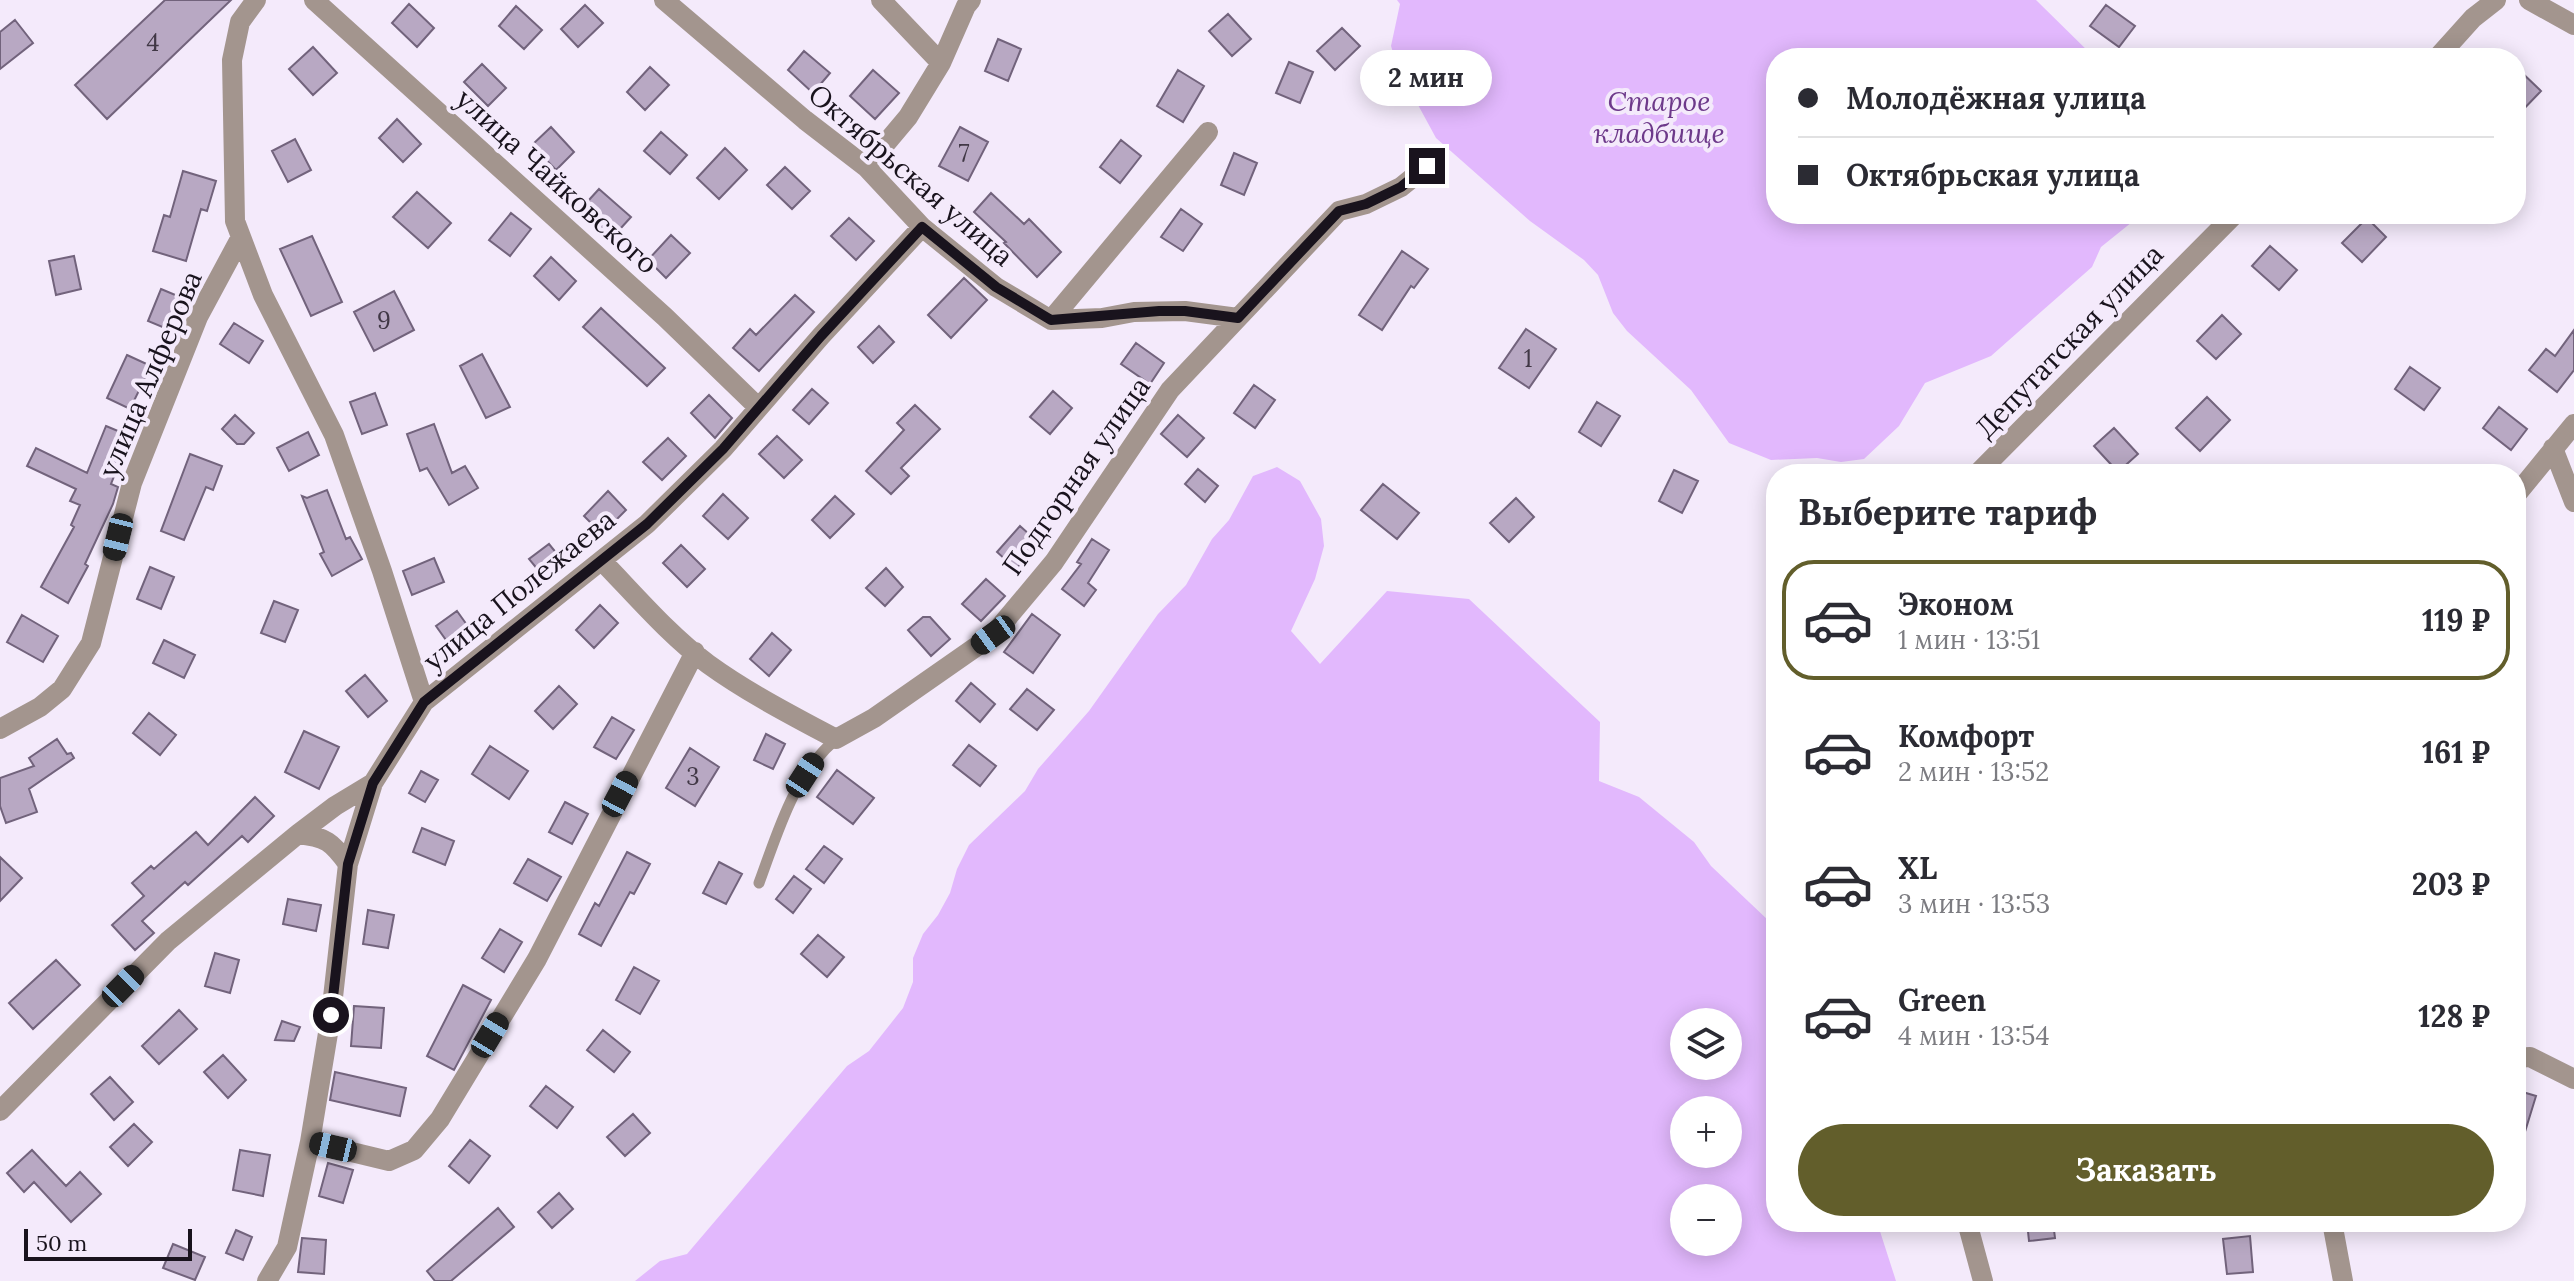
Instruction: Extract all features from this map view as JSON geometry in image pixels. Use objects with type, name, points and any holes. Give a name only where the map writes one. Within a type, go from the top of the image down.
[{"type":"street","points":[[256,0],[240,22],[232,60],[235,221],[263,295],[334,435],[424,702]]},
{"type":"street","name":"улица Чайковского","points":[[314,0],[643,297],[758,407]]},
{"type":"street","name":"Октябрьская улица","points":[[664,0],[805,120],[866,167],[922,227],[996,287],[1051,320]]},
{"type":"street","points":[[881,0],[941,63]]},
{"type":"street","points":[[866,167],[908,117],[941,63],[971,0]]},
{"type":"street","points":[[2446,48],[2473,18],[2496,0]]},
{"type":"street","points":[[2529,0],[2574,25]]},
{"type":"street","points":[[1051,320],[1208,132]]},
{"type":"street","points":[[1051,320],[1159,311],[1238,318],[1339,211],[1366,204],[1401,187],[1427,166]]},
{"type":"street","name":"Депутатская улица","points":[[1987,464],[2225,224]]},
{"type":"street","name":"улица Полежаева","points":[[0,1111],[168,941],[298,834],[373,783],[424,702],[647,524],[701,470],[922,227]]},
{"type":"street","name":"улица Алферова","points":[[0,729],[40,707],[62,689],[91,643],[132,483],[198,317],[241,237]]},
{"type":"street","name":"Подгорная улица","points":[[836,739],[874,718],[993,635],[1054,562],[1170,390],[1238,318]]},
{"type":"street","points":[[2526,482],[2574,424]]},
{"type":"street","points":[[2553,448],[2574,502]]},
{"type":"street","points":[[602,561],[663,625],[708,663],[773,705],[836,739]]},
{"type":"street","points":[[310,1142],[389,1161],[414,1150],[440,1119],[537,959],[695,652]]},
{"type":"street","points":[[267,1281],[287,1247],[310,1142],[331,1015],[348,864],[373,783]]},
{"type":"street","points":[[298,834],[325,839],[348,864]]},
{"type":"street","points":[[2526,1057],[2574,1079]]},
{"type":"street","points":[[1970,1232],[1983,1281]]},
{"type":"street","points":[[2334,1232],[2343,1281]]},
{"type":"lane","name":"Подгорная улица","points":[[759,883],[792,796],[819,754],[836,739]]},
{"type":"green space","name":"Старое кладбище","points":[[1397,0],[2036,0],[2085,48],[1766,48],[1766,224],[2130,224],[2101,247],[2092,267],[1991,356],[1925,383],[1899,426],[1864,459],[1841,462],[1817,458],[1771,460],[1729,443],[1691,390],[1627,331],[1613,313],[1598,275],[1584,260],[1530,221],[1436,138],[1398,68],[1391,46],[1400,4]]},
{"type":"green space","points":[[1277,467],[1300,481],[1321,519],[1324,546],[1315,579],[1291,631],[1320,664],[1387,591],[1469,599],[1600,722],[1599,781],[1639,797],[1694,842],[1711,866],[1766,918],[1766,1232],[1880,1232],[1896,1281],[635,1281],[660,1261],[687,1254],[847,1066],[869,1051],[903,1008],[913,982],[913,958],[923,934],[950,893],[969,845],[1025,791],[1038,769],[1089,711],[1158,614],[1186,585],[1212,539],[1229,520],[1253,476]]},
{"type":"building","points":[[165,0],[231,0],[107,119],[75,85]]},
{"type":"building","points":[[409,4],[434,28],[417,47],[392,23]]},
{"type":"building","points":[[585,5],[603,23],[578,47],[561,29]]},
{"type":"building","points":[[2106,5],[2135,26],[2119,47],[2090,26]]},
{"type":"building","points":[[516,6],[542,30],[524,49],[499,26]]},
{"type":"building","points":[[1228,14],[1251,39],[1232,56],[1209,31]]},
{"type":"building","points":[[15,20],[33,43],[0,69],[0,32]]},
{"type":"building","points":[[1342,28],[1360,46],[1335,70],[1317,51]]},
{"type":"building","points":[[998,39],[1021,49],[1008,81],[985,71]]},
{"type":"building","points":[[313,47],[337,73],[313,95],[289,69]]},
{"type":"building","points":[[804,51],[830,73],[813,93],[788,70]]},
{"type":"building","points":[[1289,62],[1313,72],[1300,103],[1276,93]]},
{"type":"building","points":[[482,64],[506,88],[488,106],[464,82]]},
{"type":"building","points":[[650,67],[669,85],[645,110],[627,92]]},
{"type":"building","points":[[873,70],[899,93],[875,119],[850,96]]},
{"type":"building","points":[[1178,70],[1204,86],[1183,122],[1157,106]]},
{"type":"building","points":[[2526,77],[2541,91],[2526,107]]},
{"type":"building","points":[[397,119],[421,144],[403,162],[379,138]]},
{"type":"building","points":[[551,127],[574,152],[556,170],[532,145]]},
{"type":"building","points":[[960,127],[988,142],[968,181],[939,166]]},
{"type":"building","points":[[661,132],[687,155],[670,174],[644,151]]},
{"type":"building","points":[[295,139],[311,170],[288,182],[272,151]]},
{"type":"building","points":[[1121,140],[1141,156],[1120,183],[1100,167]]},
{"type":"building","points":[[725,148],[747,170],[719,199],[697,178]]},
{"type":"building","points":[[1234,153],[1257,163],[1244,195],[1221,185]]},
{"type":"building","points":[[785,167],[810,191],[792,209],[767,185]]},
{"type":"building","points":[[183,171],[216,181],[207,211],[201,209],[186,261],[153,251],[164,215],[170,217]]},
{"type":"building","points":[[599,189],[631,217],[610,240],[578,212]]},
{"type":"building","points":[[417,192],[451,223],[428,248],[393,217]]},
{"type":"building","points":[[991,193],[1024,224],[1029,219],[1061,252],[1037,277],[974,212]]},
{"type":"building","points":[[1181,209],[1202,224],[1183,251],[1161,237]]},
{"type":"building","points":[[511,213],[531,229],[510,256],[489,240]]},
{"type":"building","points":[[849,218],[874,241],[856,260],[831,236]]},
{"type":"building","points":[[2361,224],[2373,224],[2386,237],[2362,262],[2342,243]]},
{"type":"building","points":[[671,235],[690,253],[666,278],[648,260]]},
{"type":"building","points":[[312,236],[342,302],[311,316],[280,249]]},
{"type":"building","points":[[2270,246],[2297,270],[2279,290],[2252,266]]},
{"type":"building","points":[[1402,251],[1428,269],[1414,288],[1411,286],[1382,330],[1359,315]]},
{"type":"building","points":[[74,256],[81,289],[56,295],[49,261]]},
{"type":"building","points":[[551,257],[576,281],[559,300],[534,276]]},
{"type":"building","points":[[964,278],[987,300],[951,338],[928,315]]},
{"type":"building","points":[[161,289],[185,299],[172,331],[148,321]]},
{"type":"building","points":[[394,291],[414,330],[374,351],[354,312]]},
{"type":"building","points":[[795,295],[814,312],[759,371],[733,348],[750,329],[756,335]]},
{"type":"building","points":[[601,308],[665,368],[647,386],[583,327]]},
{"type":"building","points":[[2222,315],[2241,334],[2216,359],[2197,341]]},
{"type":"building","points":[[234,323],[263,341],[249,363],[220,344]]},
{"type":"building","points":[[879,326],[894,342],[873,363],[858,347]]},
{"type":"building","points":[[1526,329],[1556,349],[1529,388],[1499,368]]},
{"type":"building","points":[[2574,330],[2574,370],[2557,392],[2529,370],[2546,349],[2555,356]]},
{"type":"building","points":[[1136,343],[1164,363],[1150,384],[1121,364]]},
{"type":"building","points":[[482,354],[510,407],[486,418],[460,366]]},
{"type":"building","points":[[127,355],[151,366],[130,409],[107,398]]},
{"type":"building","points":[[2410,367],[2440,388],[2424,410],[2395,389]]},
{"type":"building","points":[[1254,385],[1275,400],[1255,428],[1234,413]]},
{"type":"building","points":[[812,389],[828,403],[809,424],[793,410]]},
{"type":"building","points":[[1053,391],[1072,408],[1050,434],[1030,417]]},
{"type":"building","points":[[375,393],[387,425],[362,434],[350,402]]},
{"type":"building","points":[[709,395],[732,418],[715,438],[691,413]]},
{"type":"building","points":[[2207,397],[2230,420],[2200,451],[2176,428]]},
{"type":"building","points":[[1597,402],[1620,416],[1601,446],[1579,432]]},
{"type":"building","points":[[915,405],[940,429],[901,468],[909,476],[891,494],[866,471],[904,430],[897,423]]},
{"type":"building","points":[[2499,407],[2527,429],[2511,450],[2483,428]]},
{"type":"building","points":[[235,415],[254,433],[244,444],[237,444],[222,429]]},
{"type":"building","points":[[1178,415],[1204,438],[1187,457],[1161,434]]},
{"type":"building","points":[[434,424],[452,473],[465,466],[478,488],[449,505],[427,468],[420,471],[407,434]]},
{"type":"building","points":[[106,426],[130,436],[111,484],[118,487],[113,504],[85,564],[88,566],[68,603],[41,587],[74,527],[71,525],[80,505],[70,501],[76,489],[27,466],[36,448],[87,473]]},
{"type":"building","points":[[2114,428],[2138,454],[2127,464],[2111,464],[2094,446]]},
{"type":"building","points":[[308,432],[319,455],[289,471],[277,448]]},
{"type":"building","points":[[777,436],[802,460],[784,478],[759,454]]},
{"type":"building","points":[[668,438],[686,456],[662,480],[643,462]]},
{"type":"building","points":[[190,454],[222,466],[213,490],[206,487],[184,540],[161,531]]},
{"type":"building","points":[[1198,469],[1218,486],[1205,502],[1185,484]]},
{"type":"building","points":[[1674,470],[1698,481],[1682,513],[1659,501]]},
{"type":"building","points":[[1383,484],[1419,513],[1397,539],[1361,510]]},
{"type":"building","points":[[327,490],[346,539],[350,537],[362,559],[332,576],[320,554],[324,552],[302,496],[307,498]]},
{"type":"building","points":[[608,491],[626,510],[602,534],[584,516]]},
{"type":"building","points":[[723,494],[748,518],[728,539],[703,516]]},
{"type":"building","points":[[835,496],[854,514],[830,538],[812,520]]},
{"type":"building","points":[[1516,498],[1534,517],[1509,542],[1490,523]]},
{"type":"building","points":[[1020,526],[1039,543],[1016,569],[997,552]]},
{"type":"building","points":[[1092,539],[1109,550],[1088,583],[1096,590],[1084,606],[1062,589],[1081,564],[1077,562]]},
{"type":"building","points":[[549,544],[562,560],[543,576],[529,559]]},
{"type":"building","points":[[681,545],[705,569],[687,587],[663,563]]},
{"type":"building","points":[[434,558],[444,582],[412,595],[403,571]]},
{"type":"building","points":[[150,567],[174,577],[161,609],[137,599]]},
{"type":"building","points":[[886,568],[903,587],[885,606],[866,588]]},
{"type":"building","points":[[986,579],[1005,596],[981,621],[962,604]]},
{"type":"building","points":[[274,601],[298,610],[285,642],[261,633]]},
{"type":"building","points":[[600,605],[618,623],[594,648],[576,630]]},
{"type":"building","points":[[457,611],[477,639],[456,654],[436,626]]},
{"type":"building","points":[[1032,614],[1060,635],[1033,673],[1004,652]]},
{"type":"building","points":[[22,615],[58,636],[43,662],[7,642]]},
{"type":"building","points":[[923,617],[930,617],[950,639],[931,656],[908,630]]},
{"type":"building","points":[[772,633],[791,650],[769,676],[750,659]]},
{"type":"building","points":[[164,640],[195,655],[184,678],[153,663]]},
{"type":"building","points":[[365,675],[387,701],[368,717],[346,691]]},
{"type":"building","points":[[971,683],[995,704],[980,722],[956,701]]},
{"type":"building","points":[[559,686],[577,704],[553,729],[535,711]]},
{"type":"building","points":[[1027,689],[1054,710],[1037,730],[1010,709]]},
{"type":"building","points":[[149,713],[176,735],[160,755],[133,733]]},
{"type":"building","points":[[612,717],[634,730],[616,759],[594,747]]},
{"type":"building","points":[[304,731],[339,747],[319,789],[285,772]]},
{"type":"building","points":[[766,734],[785,744],[773,769],[754,760]]},
{"type":"building","points":[[57,739],[67,754],[71,753],[74,758],[29,789],[37,812],[6,823],[0,806],[0,778],[34,766],[29,758]]},
{"type":"building","points":[[969,745],[996,766],[980,786],[953,765]]},
{"type":"building","points":[[490,746],[528,771],[509,799],[472,774]]},
{"type":"building","points":[[690,748],[719,767],[695,806],[666,788]]},
{"type":"building","points":[[837,770],[874,798],[853,824],[817,797]]},
{"type":"building","points":[[421,771],[438,780],[425,802],[409,793]]},
{"type":"building","points":[[255,797],[274,816],[248,842],[242,836],[142,921],[154,933],[135,950],[112,925],[144,896],[132,883],[151,866],[154,869],[196,832],[208,845]]},
{"type":"building","points":[[565,802],[588,814],[572,844],[549,832]]},
{"type":"building","points":[[422,828],[454,841],[445,865],[413,852]]},
{"type":"building","points":[[824,846],[842,859],[824,883],[806,869]]},
{"type":"building","points":[[627,852],[650,864],[634,894],[630,892],[601,946],[579,934],[595,903],[599,906]]},
{"type":"building","points":[[0,857],[22,878],[0,901]]},
{"type":"building","points":[[528,859],[561,877],[547,901],[514,883]]},
{"type":"building","points":[[719,862],[742,874],[726,904],[703,893]]},
{"type":"building","points":[[794,876],[811,889],[793,913],[776,899]]},
{"type":"building","points":[[288,899],[321,905],[316,931],[283,924]]},
{"type":"building","points":[[368,910],[394,915],[388,948],[363,944]]},
{"type":"building","points":[[500,929],[522,942],[504,972],[482,958]]},
{"type":"building","points":[[818,935],[844,957],[827,977],[801,954]]},
{"type":"building","points":[[215,953],[239,960],[230,993],[205,986]]},
{"type":"building","points":[[56,960],[80,985],[33,1029],[9,1003]]},
{"type":"building","points":[[634,967],[659,981],[640,1014],[616,1000]]},
{"type":"building","points":[[463,985],[491,1000],[454,1070],[427,1056]]},
{"type":"building","points":[[354,1006],[384,1008],[381,1048],[351,1046]]},
{"type":"building","points":[[179,1010],[197,1029],[159,1064],[142,1046]]},
{"type":"building","points":[[282,1021],[300,1027],[294,1041],[275,1040]]},
{"type":"building","points":[[603,1030],[630,1052],[614,1072],[587,1050]]},
{"type":"building","points":[[223,1055],[246,1080],[228,1098],[204,1072]]},
{"type":"building","points":[[335,1072],[406,1088],[400,1116],[330,1100]]},
{"type":"building","points":[[110,1077],[133,1102],[114,1120],[91,1094]]},
{"type":"building","points":[[546,1086],[573,1107],[557,1128],[530,1106]]},
{"type":"building","points":[[2526,1093],[2536,1096],[2526,1128]]},
{"type":"building","points":[[633,1114],[650,1133],[625,1156],[607,1137]]},
{"type":"building","points":[[134,1124],[152,1142],[128,1166],[110,1147]]},
{"type":"building","points":[[470,1140],[490,1156],[469,1183],[449,1166]]},
{"type":"building","points":[[32,1150],[66,1186],[80,1172],[101,1194],[71,1222],[34,1182],[24,1192],[7,1173]]},
{"type":"building","points":[[240,1150],[270,1155],[263,1196],[233,1190]]},
{"type":"building","points":[[328,1163],[353,1170],[343,1203],[319,1196]]},
{"type":"building","points":[[559,1193],[573,1209],[552,1228],[538,1212]]},
{"type":"building","points":[[498,1208],[514,1227],[451,1281],[435,1281],[427,1271]]},
{"type":"building","points":[[236,1230],[252,1237],[243,1260],[226,1253]]},
{"type":"building","points":[[2028,1232],[2054,1232],[2055,1238],[2029,1241]]},
{"type":"building","points":[[2250,1236],[2253,1272],[2227,1274],[2223,1239]]},
{"type":"building","points":[[302,1238],[326,1240],[324,1274],[298,1272]]},
{"type":"building","points":[[173,1244],[205,1257],[195,1280],[163,1268]]},
{"type":"route","points":[[331,1015],[348,864],[373,783],[424,702],[647,524],[723,449],[821,336],[922,227],[996,287],[1051,320],[1159,311],[1238,318],[1339,211],[1366,204],[1401,187],[1427,166]]}]
